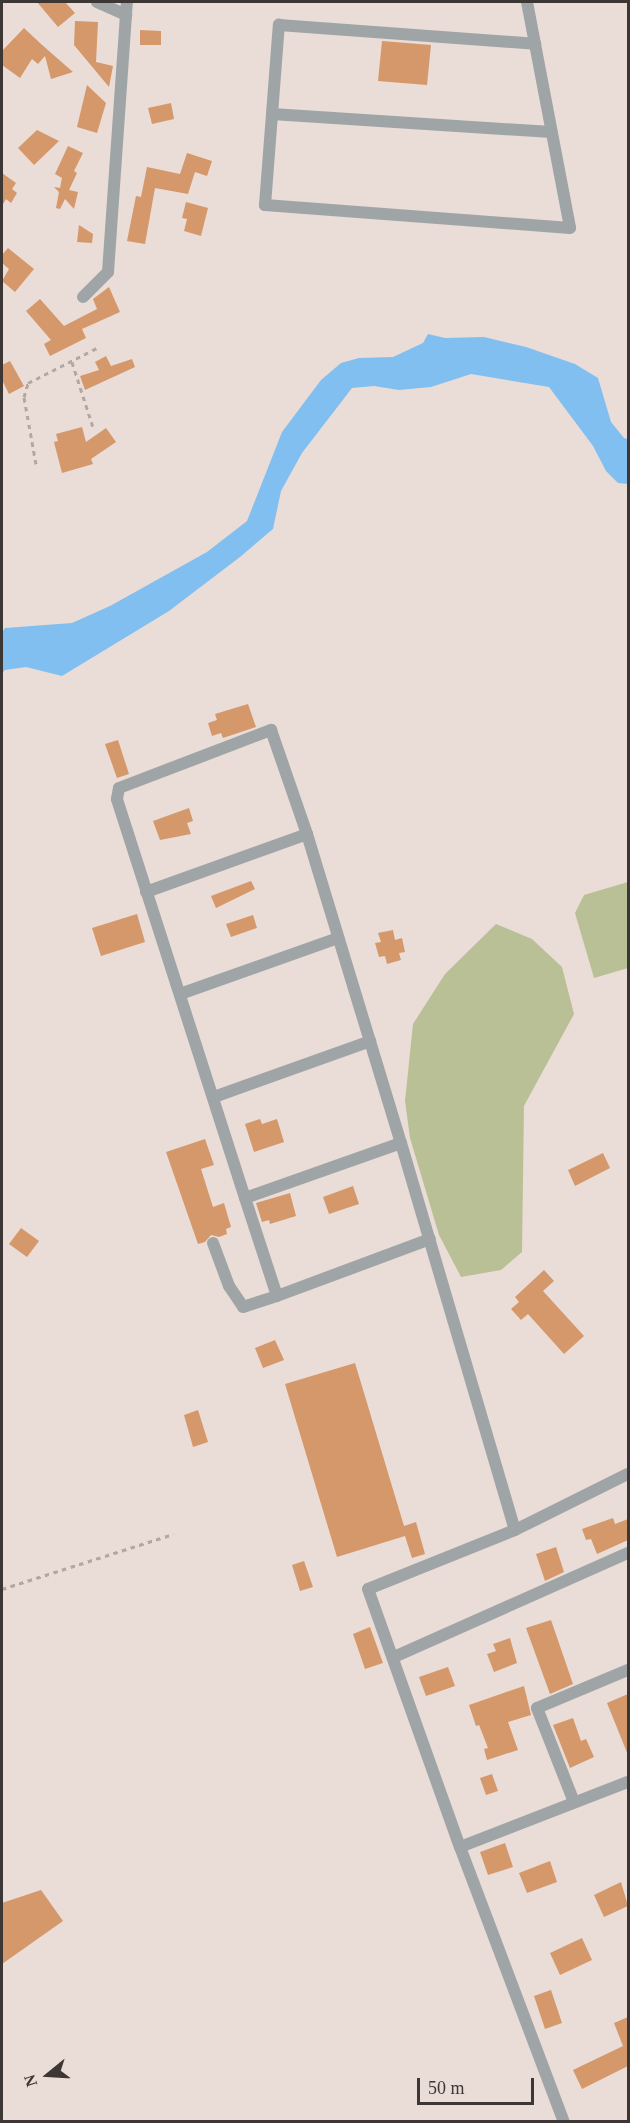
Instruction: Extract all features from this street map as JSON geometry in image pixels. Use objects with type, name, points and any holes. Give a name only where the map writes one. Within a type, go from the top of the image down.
[{"type":"street","points":[[97,2],[126,15]]},
{"type":"street","points":[[84,297],[108,272],[127,2]]},
{"type":"street","points":[[526,2],[535,44],[570,228],[265,205],[279,25],[535,44]]},
{"type":"street","points":[[272,114],[551,132]]},
{"type":"street","points":[[277,1296],[117,800],[119,788],[271,730],[307,834],[402,1143],[515,1530]]},
{"type":"street","points":[[146,892],[307,834]]},
{"type":"street","points":[[180,994],[338,938]]},
{"type":"street","points":[[214,1097],[370,1041]]},
{"type":"street","points":[[245,1198],[402,1143]]},
{"type":"street","points":[[213,1243],[229,1286],[243,1307],[430,1239]]},
{"type":"street","points":[[564,2121],[460,1846],[368,1589],[515,1530],[628,1474]]},
{"type":"street","points":[[394,1657],[628,1553]]},
{"type":"street","points":[[574,1802],[537,1708],[628,1670]]},
{"type":"street","points":[[460,1846],[628,1782]]},
{"type":"path","points":[[36,465],[24,397],[28,383],[97,348]]},
{"type":"path","points":[[72,362],[93,427]]},
{"type":"path","points":[[2,1589],[173,1534]]},
{"type":"green space","points":[[628,882],[628,968],[594,978],[575,913],[584,895]]},
{"type":"green space","points":[[496,924],[532,939],[562,967],[574,1014],[524,1106],[522,1252],[501,1270],[461,1277],[439,1235],[410,1138],[405,1101],[413,1024],[445,974]]},
{"type":"water","points":[[428,334],[445,338],[484,337],[526,347],[575,364],[598,378],[611,422],[624,438],[628,439],[628,484],[618,483],[606,471],[593,446],[549,387],[471,374],[431,387],[399,390],[374,386],[352,388],[302,453],[281,491],[273,529],[240,557],[169,611],[62,676],[26,667],[5,670],[2,673],[2,632],[5,628],[72,623],[110,606],[207,552],[247,521],[282,432],[321,380],[341,363],[359,358],[393,357],[423,343]]},
{"type":"building","points":[[37,2],[65,2],[75,13],[58,27]]},
{"type":"building","points":[[75,21],[98,22],[96,62],[113,66],[109,87],[74,45]]},
{"type":"building","points":[[24,28],[73,72],[51,79],[45,56],[38,64],[32,59],[20,78],[2,65],[2,51]]},
{"type":"building","points":[[140,30],[161,31],[161,45],[140,45]]},
{"type":"building","points":[[382,41],[431,45],[427,85],[378,81]]},
{"type":"building","points":[[87,85],[106,103],[97,133],[77,127]]},
{"type":"building","points":[[171,103],[174,119],[152,124],[148,108]]},
{"type":"building","points":[[37,130],[59,141],[34,165],[18,148]]},
{"type":"building","points":[[68,146],[83,153],[74,171],[77,173],[69,190],[78,192],[74,209],[65,199],[60,209],[56,208],[59,192],[54,187],[60,188],[62,178],[55,174]]},
{"type":"building","points":[[187,153],[212,161],[207,176],[195,172],[188,194],[155,188],[145,244],[127,241],[136,196],[141,197],[147,167],[180,174]]},
{"type":"building","points":[[2,173],[16,183],[12,189],[17,193],[11,203],[6,199],[2,206]]},
{"type":"building","points":[[186,202],[208,208],[201,236],[184,231],[187,219],[182,218]]},
{"type":"building","points":[[79,225],[93,234],[92,243],[77,242]]},
{"type":"building","points":[[8,248],[34,269],[15,292],[2,281],[9,269],[2,263],[2,255]]},
{"type":"building","points":[[109,287],[120,312],[82,329],[86,338],[50,356],[44,344],[51,340],[26,311],[40,299],[64,326],[97,309],[93,299]]},
{"type":"building","points":[[106,356],[111,366],[132,359],[135,367],[85,390],[80,376],[99,370],[95,362]]},
{"type":"building","points":[[10,361],[24,386],[9,394],[2,380],[2,365]]},
{"type":"building","points":[[82,427],[86,442],[106,428],[116,442],[91,459],[93,464],[62,473],[54,442],[58,441],[56,434]]},
{"type":"building","points":[[248,704],[256,727],[223,738],[221,733],[212,736],[208,723],[217,720],[215,714]]},
{"type":"building","points":[[118,740],[129,774],[117,778],[105,744]]},
{"type":"building","points":[[189,808],[193,821],[187,823],[191,834],[160,840],[153,821]]},
{"type":"building","points":[[251,881],[255,889],[216,908],[211,896]]},
{"type":"building","points":[[137,914],[145,942],[101,956],[92,928]]},
{"type":"building","points":[[253,915],[257,928],[231,937],[226,924]]},
{"type":"building","points":[[393,930],[395,940],[402,938],[405,952],[399,953],[401,960],[387,964],[385,956],[379,957],[375,943],[381,942],[378,933]]},
{"type":"building","points":[[260,1119],[262,1124],[277,1119],[284,1142],[254,1152],[245,1124]]},
{"type":"building","points":[[205,1139],[214,1165],[201,1169],[213,1207],[224,1203],[231,1227],[226,1229],[227,1234],[219,1237],[211,1235],[205,1242],[198,1244],[166,1152]]},
{"type":"building","points":[[603,1153],[610,1168],[575,1186],[568,1170]]},
{"type":"building","points":[[353,1186],[359,1204],[329,1214],[323,1197]]},
{"type":"building","points":[[290,1193],[296,1216],[270,1224],[269,1220],[262,1222],[256,1203]]},
{"type":"building","points":[[21,1228],[39,1241],[27,1257],[9,1244]]},
{"type":"building","points":[[544,1270],[554,1281],[543,1291],[584,1336],[564,1354],[528,1314],[521,1320],[511,1309],[519,1302],[515,1297]]},
{"type":"building","points":[[275,1340],[284,1360],[263,1368],[255,1348]]},
{"type":"building","points":[[355,1363],[404,1526],[416,1522],[425,1554],[412,1558],[405,1536],[337,1557],[285,1384]]},
{"type":"building","points":[[198,1410],[208,1442],[193,1447],[184,1415]]},
{"type":"building","points":[[613,1518],[615,1524],[628,1519],[628,1540],[597,1554],[591,1539],[586,1540],[582,1529]]},
{"type":"building","points":[[556,1547],[564,1572],[545,1581],[536,1554]]},
{"type":"building","points":[[304,1561],[313,1587],[300,1591],[292,1565]]},
{"type":"building","points":[[551,1620],[573,1684],[550,1694],[526,1628]]},
{"type":"building","points":[[370,1627],[383,1663],[365,1669],[353,1634]]},
{"type":"building","points":[[510,1638],[517,1663],[494,1672],[487,1654],[496,1651],[493,1644]]},
{"type":"building","points":[[448,1667],[455,1686],[426,1696],[419,1677]]},
{"type":"building","points":[[524,1686],[531,1715],[508,1722],[518,1750],[487,1760],[484,1749],[488,1748],[479,1725],[476,1726],[469,1705]]},
{"type":"building","points":[[628,1694],[628,1755],[607,1703]]},
{"type":"building","points":[[573,1718],[581,1741],[586,1739],[594,1757],[570,1768],[553,1725]]},
{"type":"building","points":[[492,1774],[498,1791],[486,1795],[480,1778]]},
{"type":"building","points":[[505,1843],[513,1867],[488,1875],[480,1852]]},
{"type":"building","points":[[550,1861],[557,1882],[527,1893],[519,1873]]},
{"type":"building","points":[[621,1882],[628,1906],[604,1917],[594,1895]]},
{"type":"building","points":[[41,1890],[63,1921],[2,1964],[2,1903]]},
{"type":"building","points":[[582,1938],[592,1960],[560,1975],[550,1953]]},
{"type":"building","points":[[551,1990],[562,2023],[545,2029],[534,1996]]},
{"type":"building","points":[[628,2017],[628,2066],[582,2089],[573,2070],[623,2046],[614,2023]]}]
